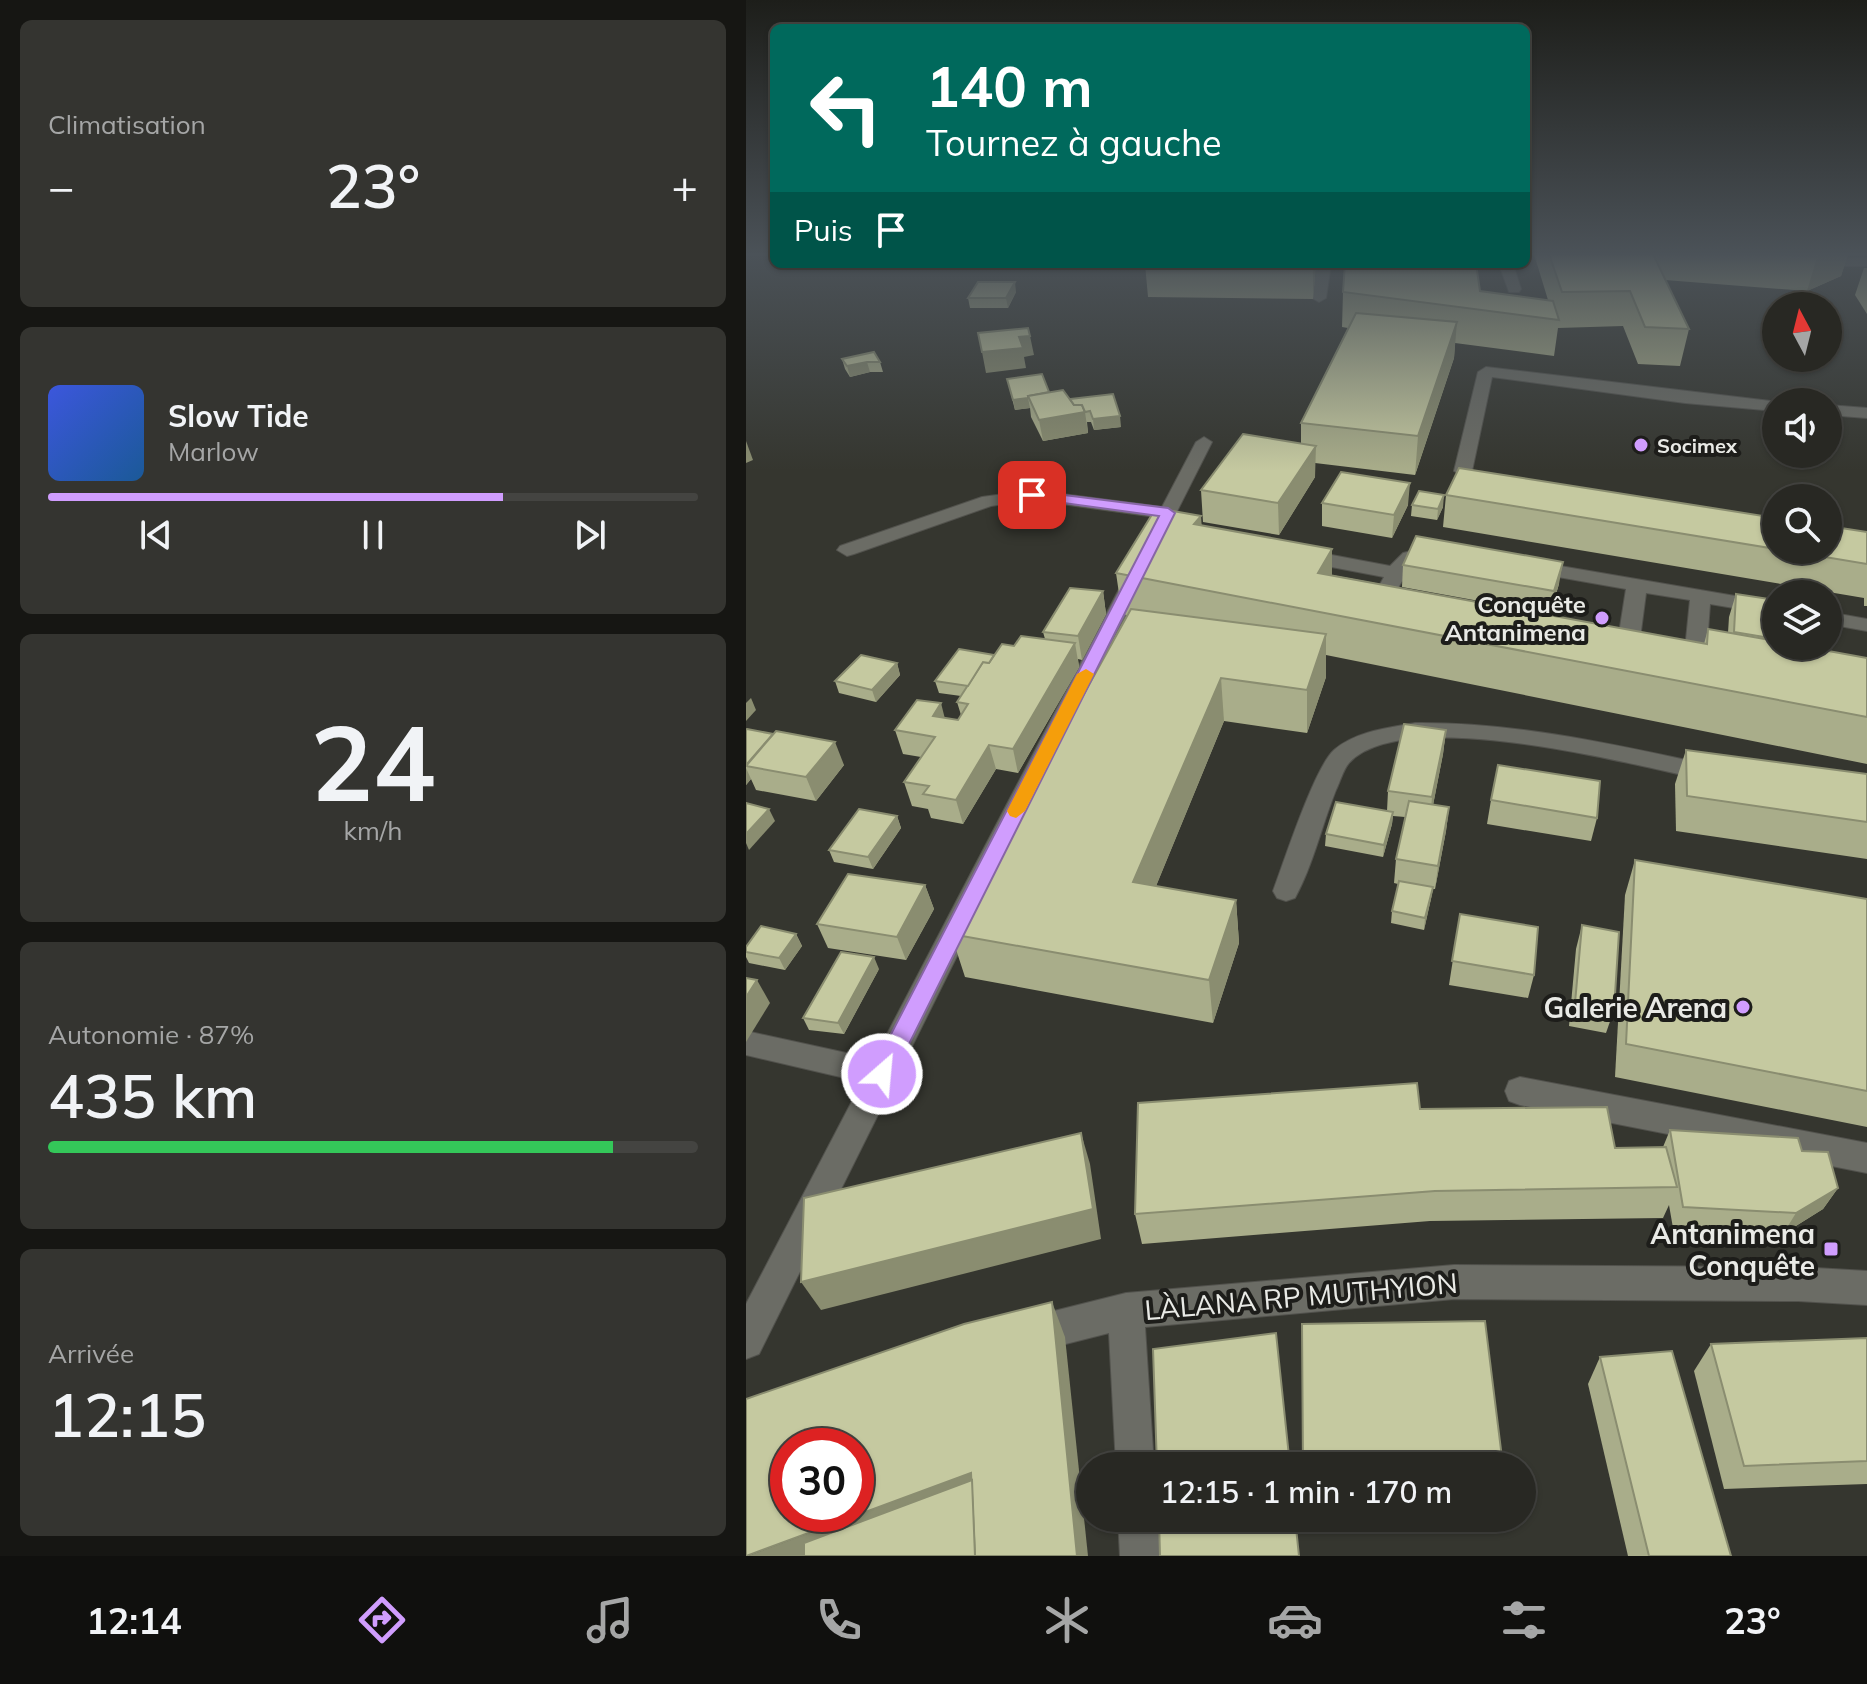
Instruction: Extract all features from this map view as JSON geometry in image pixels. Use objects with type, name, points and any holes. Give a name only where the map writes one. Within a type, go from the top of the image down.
[{"type":"street","points":[[1463,471],[1486,372],[1762,405]]},
{"type":"street","points":[[1842,411],[1867,413]]},
{"type":"street","points":[[746,1341],[1204,442]]},
{"type":"street","points":[[847,550],[1009,496],[1032,495],[1168,513]]},
{"type":"street","points":[[1426,609],[1395,599],[1388,588],[1402,560],[1414,553],[1437,550],[1452,553]]},
{"type":"street","points":[[1278,551],[1396,573]]},
{"type":"street","points":[[1514,564],[1762,607]]},
{"type":"street","points":[[1637,585],[1620,644],[1703,660],[1700,596]]},
{"type":"street","points":[[1842,621],[1867,625]]},
{"type":"street","points":[[1286,891],[1338,759],[1360,741],[1386,734],[1399,731],[1495,732],[1731,777]]},
{"type":"street","points":[[748,1043],[882,1074]]},
{"type":"street","points":[[1520,1091],[1867,1158]]},
{"type":"street","name":"LÀLANA RP MUTHYION","points":[[1005,1342],[1126,1311],[1454,1282],[1735,1283],[1867,1288]]},
{"type":"street","points":[[1126,1311],[1134,1452]]},
{"type":"street","points":[[1139,1532],[1140,1556]]},
{"type":"building","points":[[1349,327],[1455,327],[1418,436],[1301,423]]},
{"type":"building","points":[[1645,327],[1688,327],[1689,329]]},
{"type":"building","points":[[1028,328],[1030,336],[1019,337],[1023,348],[982,352],[978,333]]},
{"type":"building","points":[[874,352],[880,362],[847,366],[842,359]]},
{"type":"building","points":[[1042,374],[1049,392],[1013,400],[1007,379]]},
{"type":"building","points":[[1063,390],[1074,405],[1082,405],[1085,412],[1039,420],[1028,396]]},
{"type":"building","points":[[1113,394],[1120,416],[1093,419],[1090,411],[1085,412],[1082,405],[1074,405],[1070,399]]},
{"type":"building","points":[[1243,434],[1316,446],[1278,503],[1201,490]]},
{"type":"building","points":[[1459,468],[1762,516],[1762,547],[1446,495]]},
{"type":"building","points":[[1341,472],[1410,483],[1394,515],[1322,503]]},
{"type":"building","points":[[1419,491],[1444,495],[1438,509],[1412,505]]},
{"type":"building","points":[[1156,508],[1201,516],[1194,524],[1332,549],[1318,573],[1707,644],[1708,629],[1762,639],[1762,660],[1842,660],[1842,653],[1867,658],[1867,717],[1116,573]]},
{"type":"building","points":[[1842,528],[1867,532],[1867,564],[1842,560]]},
{"type":"building","points":[[1416,536],[1563,562],[1554,591],[1403,565]]},
{"type":"building","points":[[1070,588],[1103,591],[1078,636],[1043,632]]},
{"type":"building","points":[[1736,594],[1762,598],[1762,637],[1734,632]]},
{"type":"building","points":[[1131,609],[1326,634],[1307,690],[1221,678],[1133,882],[1236,900],[1209,980],[951,934]]},
{"type":"building","points":[[1021,636],[1075,643],[1013,749],[989,745],[956,800],[923,794],[929,786],[904,782],[935,737],[895,730],[917,700],[941,703],[933,716],[958,720],[968,704],[957,702],[983,662],[989,663],[1002,644],[1014,646]]},
{"type":"building","points":[[959,649],[994,655],[989,663],[983,662],[968,686],[935,681]]},
{"type":"building","points":[[861,655],[897,663],[872,690],[835,681]]},
{"type":"building","points":[[1404,724],[1446,730],[1432,797],[1388,791]]},
{"type":"building","points":[[746,730],[773,734],[746,765]]},
{"type":"building","points":[[776,731],[835,742],[806,777],[746,766]]},
{"type":"building","points":[[1686,750],[1867,774],[1867,822],[1687,796]]},
{"type":"building","points":[[1498,765],[1600,781],[1597,818],[1491,800]]},
{"type":"building","points":[[1409,801],[1449,807],[1438,866],[1396,859]]},
{"type":"building","points":[[1336,802],[1393,812],[1384,845],[1326,834]]},
{"type":"building","points":[[746,803],[769,809],[746,834]]},
{"type":"building","points":[[859,809],[897,816],[868,857],[829,850]]},
{"type":"building","name":"Galerie Arena","points":[[1635,860],[1867,899],[1867,1091],[1626,1044]]},
{"type":"building","points":[[848,874],[925,885],[897,937],[817,924]]},
{"type":"building","points":[[1399,881],[1433,887],[1425,918],[1392,911]]},
{"type":"building","points":[[1460,914],[1538,927],[1534,975],[1452,961]]},
{"type":"building","points":[[1582,925],[1619,932],[1614,1010],[1575,1003]]},
{"type":"building","points":[[761,926],[796,934],[779,958],[746,952],[746,947]]},
{"type":"building","points":[[841,952],[874,957],[838,1023],[803,1018]]},
{"type":"building","points":[[746,978],[757,980],[746,997]]},
{"type":"building","points":[[1417,1083],[1420,1109],[1607,1107],[1615,1148],[1666,1147],[1677,1187],[1435,1191],[1135,1214],[1138,1103]]},
{"type":"building","points":[[1670,1130],[1798,1138],[1802,1151],[1828,1152],[1838,1188],[1796,1213],[1683,1207]]},
{"type":"building","points":[[1081,1133],[1093,1209],[801,1282],[804,1198]]},
{"type":"building","points":[[1052,1302],[1077,1556],[975,1556],[971,1473],[874,1509],[874,1428],[770,1428],[770,1532],[811,1532],[746,1556],[746,1399],[964,1324]]},
{"type":"building","points":[[1485,1321],[1501,1452],[1303,1452],[1302,1324]]},
{"type":"building","points":[[1276,1333],[1289,1452],[1157,1452],[1153,1349]]},
{"type":"building","points":[[1867,1338],[1867,1461],[1744,1466],[1711,1344]]},
{"type":"building","points":[[1672,1351],[1731,1556],[1649,1556],[1600,1357]]},
{"type":"building","points":[[972,1480],[975,1556],[804,1556],[804,1543],[833,1532],[874,1532],[874,1517]]},
{"type":"building","points":[[1159,1532],[1296,1532],[1299,1556],[1160,1556]]},
{"type":"slow traffic","points":[[1016,811],[1086,674]]},
{"type":"place","name":"Socimex","points":[[1641,445]]},
{"type":"place","name":"Conquête Antanimena","points":[[1602,618]]},
{"type":"place","name":"Galerie Arena","points":[[1743,1007]]},
{"type":"place","name":"Antanimena Conquête","points":[[1831,1249]]},
{"type":"route","points":[[882,1074],[1168,513],[1032,495]]}]
